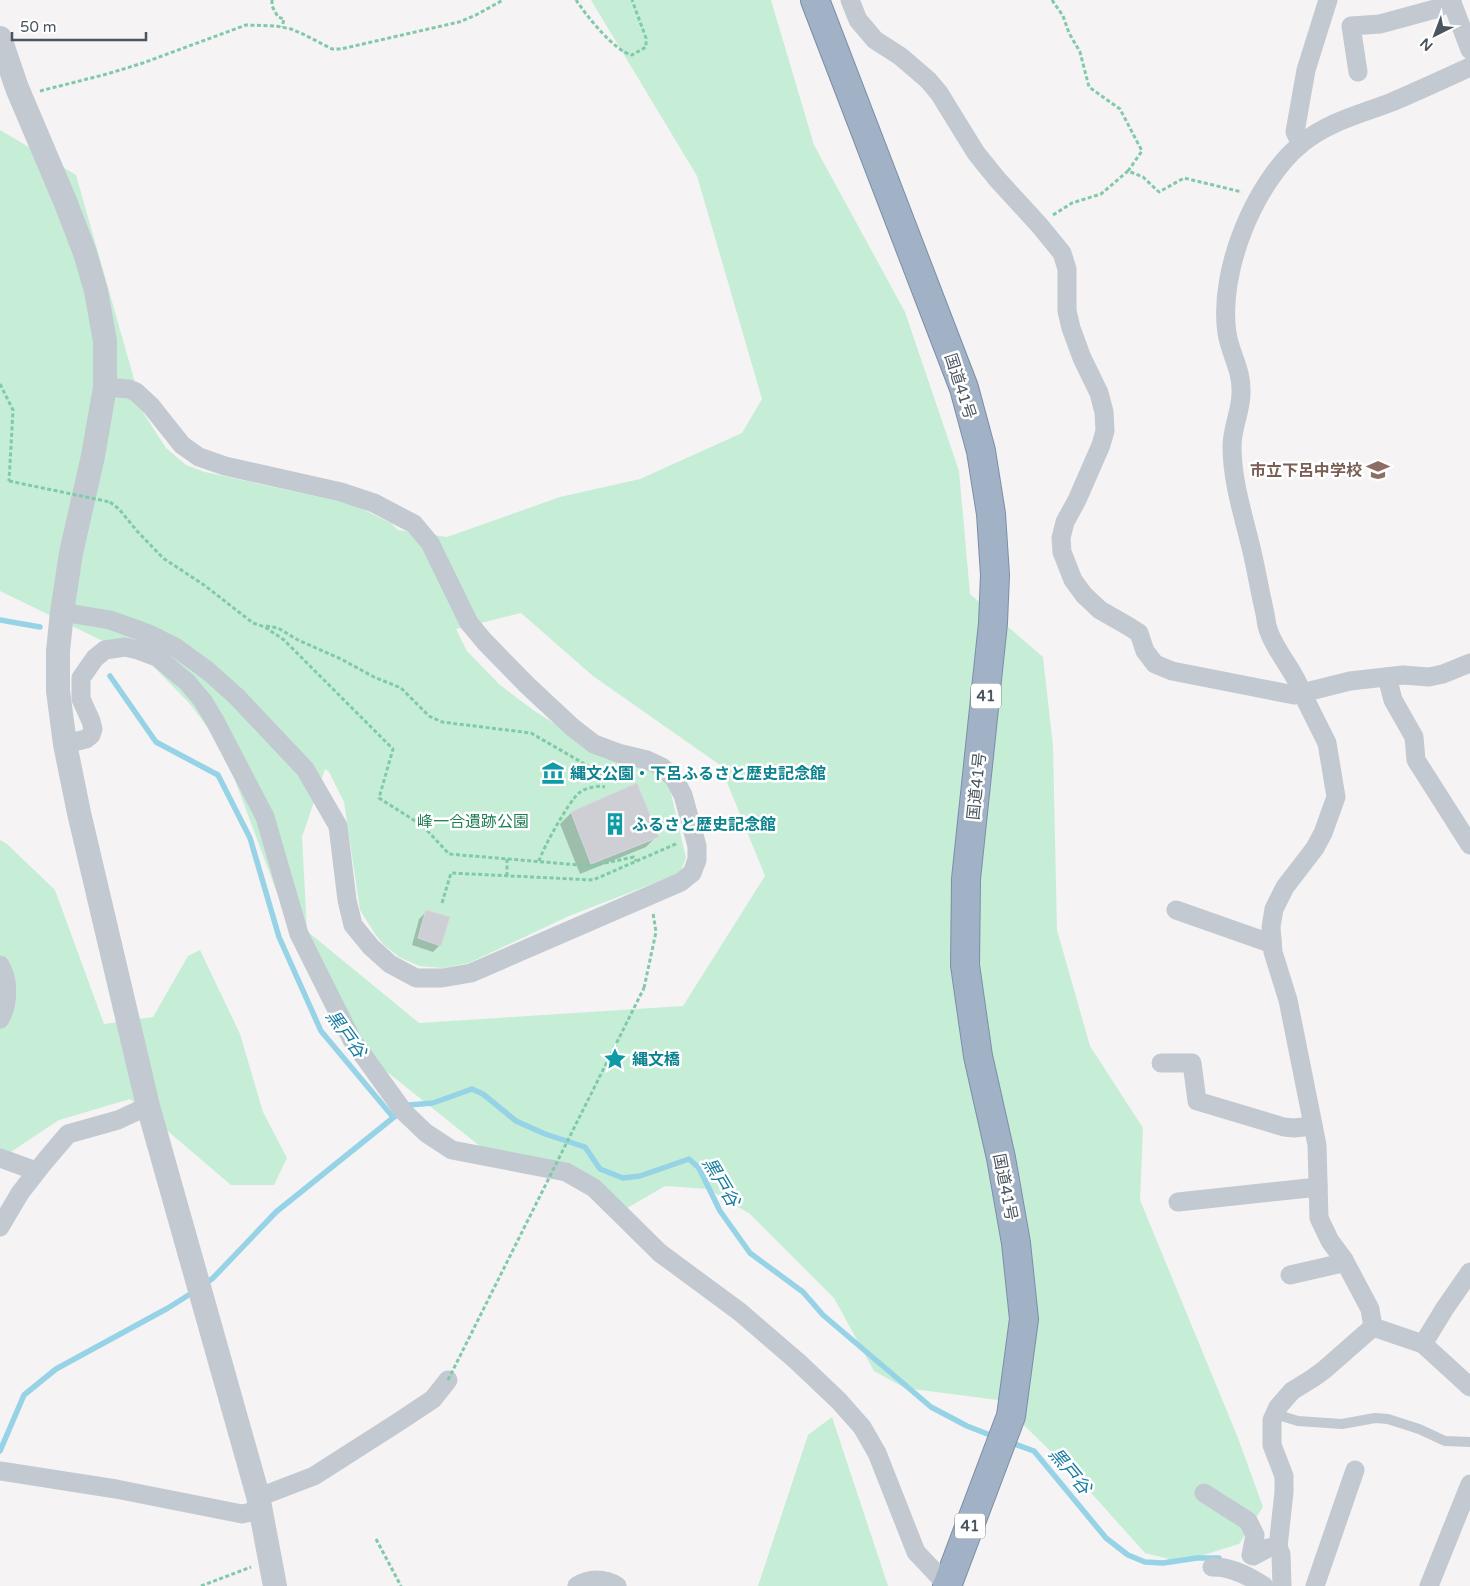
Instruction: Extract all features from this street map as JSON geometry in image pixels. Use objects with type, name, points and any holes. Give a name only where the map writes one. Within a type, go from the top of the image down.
[{"type":"highway","name":"国道41号","points":[[815,0],[964,388],[981,451],[991,514],[995,575],[993,623],[966,879],[965,965],[978,1056],[1001,1158],[1016,1243],[1024,1319],[1011,1416],[993,1466],[941,1583]]},
{"type":"street","points":[[850,0],[858,20],[875,40],[900,56],[928,80],[939,93],[981,160],[1062,252],[1067,269],[1067,311],[1071,328],[1082,358],[1099,393],[1104,412],[1105,431],[1101,445],[1077,500],[1065,522],[1061,538],[1062,552],[1073,580],[1084,595],[1100,610],[1139,634],[1145,651],[1155,664],[1172,671],[1294,695],[1350,681],[1403,675],[1429,677],[1443,674],[1470,663]]},
{"type":"street","points":[[1301,144],[1295,132],[1306,70],[1328,0]]},
{"type":"street","points":[[1358,72],[1351,26],[1380,24],[1452,1],[1470,50]]},
{"type":"street","points":[[0,38],[17,88],[66,201],[85,253],[96,291],[103,326],[105,387],[93,456],[71,553],[58,652],[58,691],[65,744],[79,813],[148,1106],[259,1503],[275,1586]]},
{"type":"street","points":[[1374,1327],[1370,1309],[1344,1260],[1330,1242],[1319,1218],[1317,1145],[1288,1000],[1273,952],[1271,927],[1274,909],[1285,887],[1315,848],[1323,833],[1336,797],[1327,743],[1302,693],[1298,680],[1286,664],[1269,632],[1250,540],[1234,476],[1232,444],[1242,390],[1239,368],[1227,332],[1227,294],[1232,265],[1246,220],[1260,194],[1286,159],[1301,144],[1324,128],[1392,102],[1470,67]]},
{"type":"street","points":[[62,612],[110,620],[149,634],[175,647],[236,696],[305,769],[338,826],[353,925],[371,947],[390,964],[416,978],[442,978],[471,973],[682,882],[692,874],[697,860],[697,846],[683,795],[674,778],[662,767],[647,760],[618,753],[594,744],[572,728],[527,685],[469,623],[430,543],[414,524],[374,503],[341,492],[225,466],[199,457],[182,445],[148,402],[136,392],[129,389],[105,387]]},
{"type":"street","points":[[65,744],[86,739],[91,735],[93,730],[91,721],[81,699],[81,678],[94,658],[106,650],[125,647],[157,657],[187,682],[203,701],[215,721],[265,817],[299,934],[352,1040],[404,1112],[426,1133],[452,1150],[566,1172],[594,1188],[660,1253],[740,1312],[798,1362],[839,1401],[862,1427],[877,1453],[916,1552],[941,1583]]},
{"type":"street","points":[[1387,677],[1393,700],[1414,737],[1416,760],[1470,845]]},
{"type":"street","points":[[1176,910],[1268,942],[1272,941]]},
{"type":"street","points":[[0,964],[8,992],[0,1019]]},
{"type":"street","points":[[1161,1063],[1192,1063],[1196,1101],[1284,1126],[1294,1128],[1313,1126]]},
{"type":"street","points":[[0,1227],[20,1192],[68,1134],[118,1120],[148,1106]]},
{"type":"street","points":[[0,1158],[36,1171]]},
{"type":"street","points":[[1178,1202],[1318,1188]]},
{"type":"street","points":[[1290,1275],[1338,1264],[1344,1260]]},
{"type":"street","points":[[1423,1344],[1463,1297],[1470,1272]]},
{"type":"street","points":[[1374,1327],[1423,1344],[1470,1387]]},
{"type":"street","points":[[1282,1586],[1281,1554],[1278,1547],[1284,1476],[1272,1445],[1272,1420],[1274,1414],[1292,1391],[1324,1370],[1374,1327]]},
{"type":"street","points":[[0,1470],[116,1489],[242,1514],[259,1503],[267,1494],[314,1476],[400,1422],[433,1399],[448,1380]]},
{"type":"street","points":[[1315,1586],[1355,1470]]},
{"type":"street","points":[[1429,1586],[1470,1484]]},
{"type":"street","points":[[1204,1493],[1248,1521],[1255,1536],[1251,1555],[1253,1556],[1268,1548],[1278,1547]]},
{"type":"street","points":[[1212,1567],[1235,1570],[1264,1586]]},
{"type":"street","points":[[577,1586],[585,1581],[608,1580],[617,1586]]},
{"type":"lane","points":[[1274,1414],[1298,1421],[1317,1423],[1342,1424],[1375,1418],[1388,1419],[1419,1429],[1445,1441],[1470,1442]]},
{"type":"path","points":[[272,0],[272,6],[278,16],[284,19],[282,27]]},
{"type":"path","points":[[38,91],[143,63],[246,25],[282,27],[303,34],[332,49],[341,49],[459,22],[503,0]]},
{"type":"path","points":[[576,0],[594,24],[616,46],[626,54],[632,55],[646,47],[646,38],[632,0]]},
{"type":"path","points":[[1040,226],[1061,208],[1101,194],[1128,170],[1142,151],[1120,110],[1088,87],[1080,52],[1069,33],[1063,16],[1052,0]]},
{"type":"path","points":[[1128,170],[1143,177],[1159,192],[1184,178],[1238,191],[1260,194]]},
{"type":"path","points":[[0,384],[13,410],[9,481],[110,502],[119,509],[137,532],[162,558],[204,585],[253,622],[278,628],[298,640],[401,688],[429,716],[442,722],[531,733],[600,773],[631,775]]},
{"type":"path","points":[[265,626],[284,640],[393,749],[379,798],[423,826],[449,854],[591,866],[634,857],[636,861]]},
{"type":"path","points":[[539,861],[559,823],[578,794],[585,789],[599,785],[604,787]]},
{"type":"path","points":[[442,903],[451,873],[593,880],[681,842],[679,835]]},
{"type":"path","points":[[507,858],[507,876]]},
{"type":"path","points":[[448,1380],[644,988],[656,932],[650,896]]},
{"type":"path","points":[[376,1538],[401,1586]]},
{"type":"path","points":[[201,1586],[270,1559]]},
{"type":"green space","name":"峰一合遺跡公園","points":[[591,0],[771,0],[814,145],[905,312],[959,471],[970,594],[1043,657],[1053,746],[1057,930],[1090,1046],[1143,1128],[1140,1200],[1238,1438],[1263,1507],[1239,1544],[1181,1562],[1145,1553],[1075,1475],[998,1400],[905,1388],[874,1371],[834,1298],[750,1214],[708,1189],[665,1186],[617,1214],[584,1188],[486,1151],[381,1067],[324,1004],[283,909],[223,748],[190,704],[152,665],[0,591],[0,130],[76,175],[144,414],[166,448],[186,465],[205,472],[352,504],[391,523],[398,530],[447,537],[560,497],[640,479],[742,433],[762,399],[697,176]],"holes":[[[521,613],[593,676],[720,765],[765,876],[683,1006],[419,1023],[307,931],[302,837],[325,769],[329,772],[344,802],[360,910],[375,934],[384,945],[399,957],[419,966],[443,968],[469,963],[569,916],[680,873],[686,858],[670,789],[663,778],[646,767],[603,758],[533,710],[499,684],[467,651],[456,629]]]},
{"type":"green space","points":[[0,840],[7,844],[55,890],[104,1024],[153,1017],[188,956],[200,950],[240,1034],[263,1112],[287,1158],[274,1185],[231,1185],[130,1099],[59,1120],[0,1159]]},
{"type":"green space","points":[[832,1417],[888,1586],[758,1586],[808,1435]]},
{"type":"building","name":"ふるさと歴史記念館","points":[[637,783],[659,837],[591,864],[571,812]]},
{"type":"building","points":[[426,910],[450,917],[441,946],[418,938]]},
{"type":"waterway","name":"黒戸谷","points":[[0,620],[40,627]]},
{"type":"waterway","name":"黒戸谷","points":[[110,676],[156,742],[218,775],[250,838],[279,937],[321,1031],[393,1117]]},
{"type":"waterway","name":"黒戸谷","points":[[205,1284],[276,1212],[409,1105],[433,1103],[472,1089],[483,1094],[516,1121],[545,1134],[585,1147],[600,1169],[623,1178],[640,1176],[689,1159],[699,1168],[720,1211],[750,1253],[803,1292],[823,1315],[931,1407],[967,1426],[995,1437]]},
{"type":"waterway","points":[[0,1451],[24,1395],[56,1369],[168,1308],[195,1291]]},
{"type":"waterway","name":"黒戸谷","points":[[1009,1442],[1034,1451],[1106,1538],[1128,1555],[1145,1562],[1163,1563],[1197,1558],[1219,1558]]},
{"type":"place","name":"市立下呂中学校","points":[[1378,470]]},
{"type":"place","name":"縄文公園・下呂ふるさと歴史記念館","points":[[553,773]]},
{"type":"place","name":"ふるさと歴史記念館","points":[[615,824]]},
{"type":"place","name":"縄文橋","points":[[615,1059]]}]
